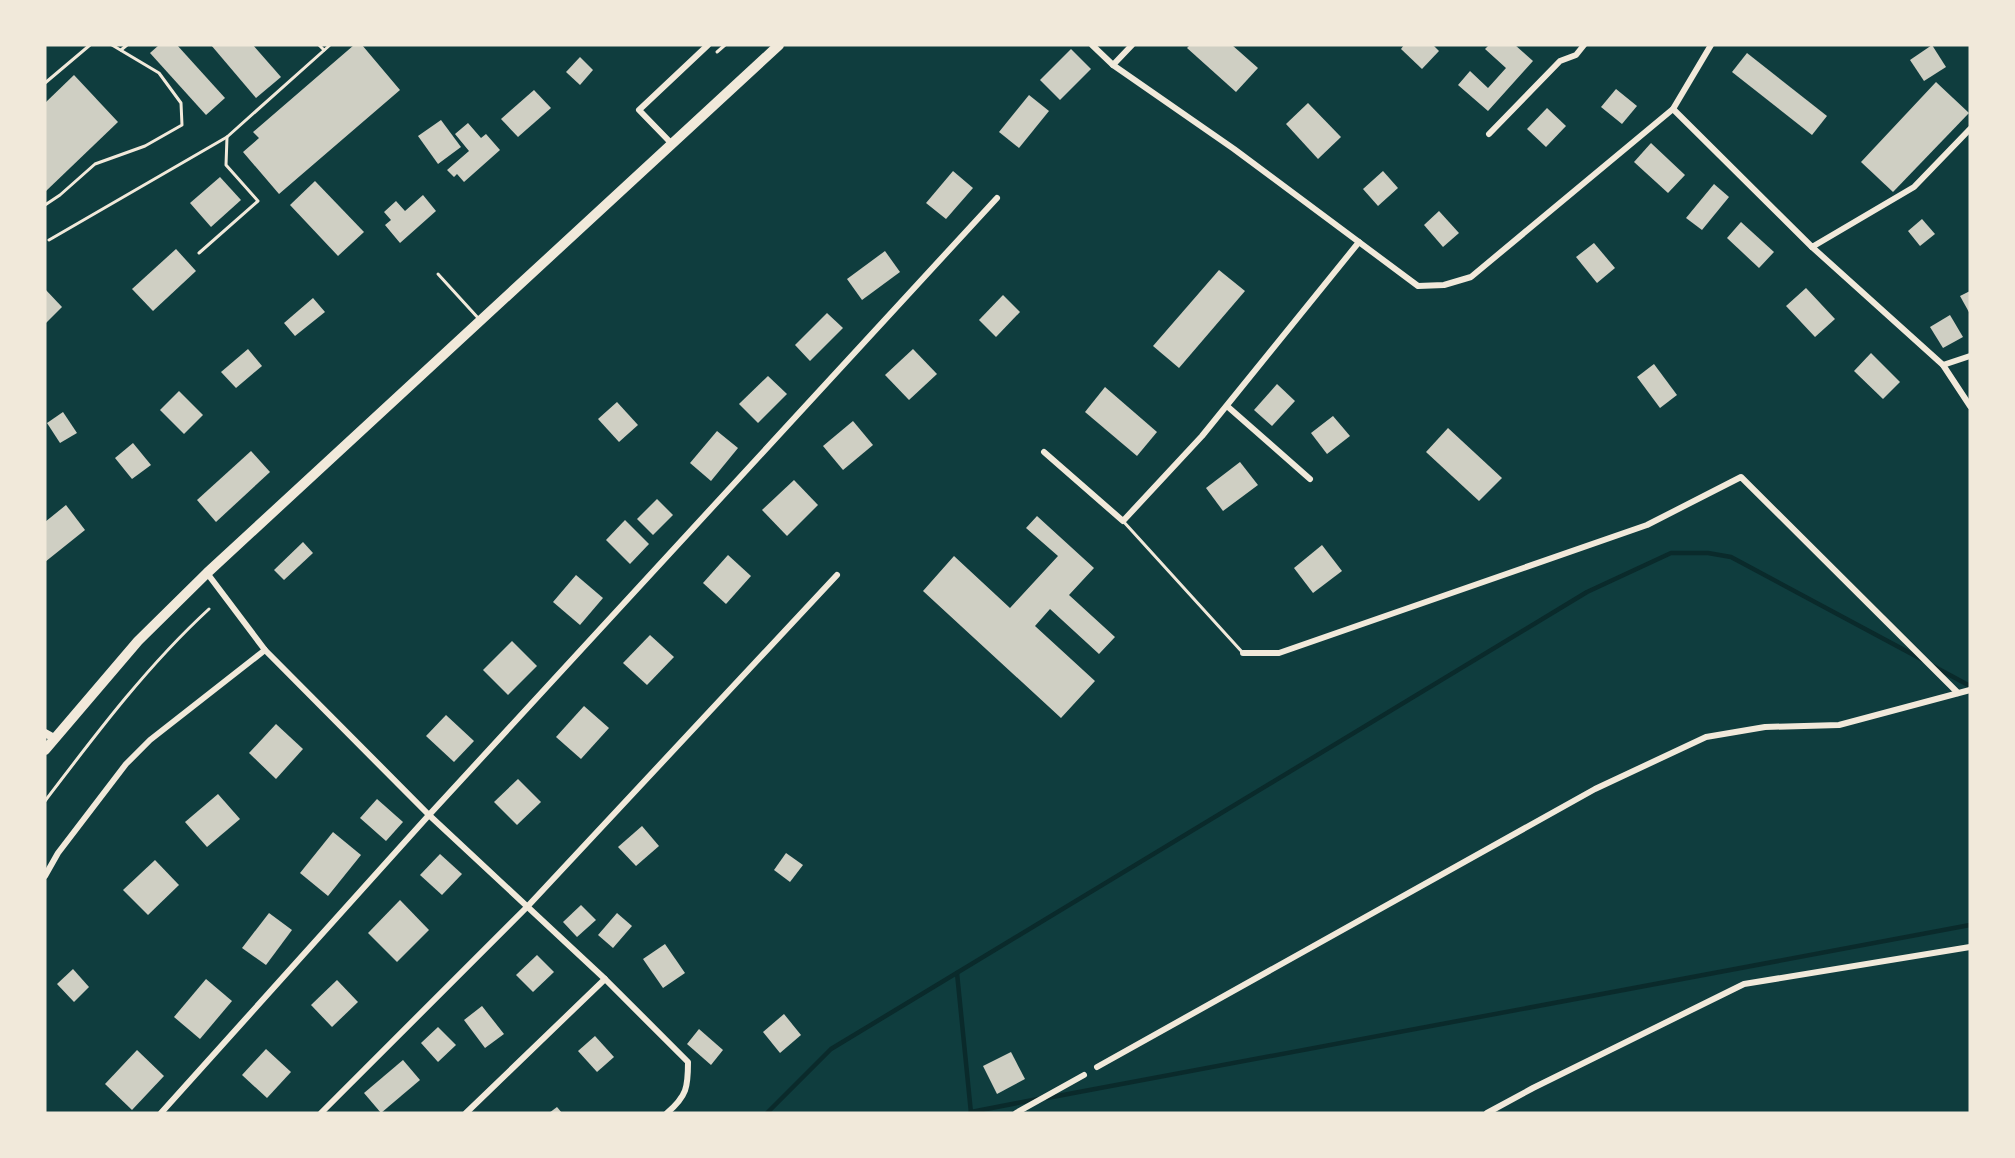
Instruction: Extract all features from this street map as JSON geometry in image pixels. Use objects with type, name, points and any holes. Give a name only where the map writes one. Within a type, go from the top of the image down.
[{"type":"main road","points":[[45,750],[50,736],[138,641],[207,573],[778,45]]},
{"type":"street","points":[[672,145],[639,110],[708,45]]},
{"type":"street","points":[[1092,45],[1113,65],[1234,148],[1418,286],[1444,285],[1470,277],[1672,109],[1710,45]]},
{"type":"street","points":[[1113,65],[1132,45]]},
{"type":"street","points":[[1489,134],[1560,61],[1575,55],[1584,45]]},
{"type":"street","points":[[1672,109],[1812,247],[1943,365],[1970,406]]},
{"type":"street","points":[[1812,247],[1914,187],[1970,129]]},
{"type":"street","points":[[161,1113],[429,815],[997,198]]},
{"type":"street","points":[[1044,452],[1124,521],[1202,436],[1359,242]]},
{"type":"street","points":[[1943,365],[1970,356]]},
{"type":"street","points":[[1227,406],[1310,479]]},
{"type":"street","points":[[1243,653],[1279,653],[1647,525],[1741,477],[1958,693]]},
{"type":"street","points":[[207,573],[265,650],[429,815],[605,979],[688,1062],[688,1084],[684,1095],[676,1110],[667,1113]]},
{"type":"street","points":[[321,1113],[527,907],[837,575]]},
{"type":"street","points":[[45,876],[58,853],[126,764],[150,740],[265,650]]},
{"type":"street","points":[[1097,1067],[1595,789],[1706,737],[1765,727],[1839,725],[1970,690]]},
{"type":"street","points":[[1487,1113],[1744,984],[1970,947]]},
{"type":"street","points":[[466,1113],[605,979]]},
{"type":"street","points":[[1016,1113],[1084,1075]]},
{"type":"lane","points":[[45,83],[90,45]]},
{"type":"lane","points":[[45,205],[95,164],[145,146],[182,125],[181,103],[159,73],[112,45]]},
{"type":"lane","points":[[122,50],[127,45]]},
{"type":"lane","points":[[319,45],[324,50]]},
{"type":"lane","points":[[49,240],[227,137],[330,45]]},
{"type":"lane","points":[[199,253],[258,201],[226,165],[227,137]]},
{"type":"lane","points":[[438,274],[479,320]]},
{"type":"lane","points":[[1124,521],[1243,653]]},
{"type":"path","points":[[45,801],[162,654],[209,609]]},
{"type":"building","points":[[159,45],[177,45],[225,98],[206,115],[150,53]]},
{"type":"building","points":[[211,45],[253,45],[281,77],[256,98]]},
{"type":"building","points":[[354,45],[362,45],[400,90],[279,194],[243,152],[259,138],[253,132]]},
{"type":"building","points":[[1190,45],[1232,45],[1258,68],[1236,92],[1187,48]]},
{"type":"building","points":[[1404,45],[1433,45],[1439,51],[1422,69],[1401,49]]},
{"type":"building","points":[[1489,45],[1515,45],[1533,61],[1488,111],[1458,85],[1470,71],[1488,88],[1506,68],[1485,49]]},
{"type":"building","points":[[1932,45],[1946,67],[1924,81],[1910,60]]},
{"type":"building","points":[[1071,49],[1091,69],[1060,100],[1040,80]]},
{"type":"building","points":[[1747,53],[1827,116],[1812,135],[1732,72]]},
{"type":"building","points":[[580,57],[593,70],[580,85],[566,72]]},
{"type":"building","points":[[74,75],[118,122],[45,192],[45,103]]},
{"type":"building","points":[[1936,82],[1969,113],[1893,192],[1861,162]]},
{"type":"building","points":[[1616,89],[1637,106],[1622,124],[1601,107]]},
{"type":"building","points":[[534,90],[551,108],[518,137],[501,119]]},
{"type":"building","points":[[1029,95],[1049,111],[1019,148],[999,132]]},
{"type":"building","points":[[1308,103],[1341,137],[1318,159],[1286,124]]},
{"type":"building","points":[[1547,108],[1566,126],[1546,147],[1527,129]]},
{"type":"building","points":[[441,120],[461,147],[438,164],[418,136]]},
{"type":"building","points":[[468,123],[481,138],[486,134],[500,150],[464,182],[457,174],[454,177],[447,170],[469,151],[455,134]]},
{"type":"building","points":[[1651,143],[1685,175],[1668,193],[1634,162]]},
{"type":"building","points":[[953,171],[973,188],[946,219],[926,203]]},
{"type":"building","points":[[1383,171],[1398,188],[1378,206],[1363,189]]},
{"type":"building","points":[[220,177],[241,200],[211,227],[190,203]]},
{"type":"building","points":[[315,181],[364,232],[338,256],[290,205]]},
{"type":"building","points":[[1714,184],[1729,197],[1702,230],[1686,218]]},
{"type":"building","points":[[423,195],[436,211],[400,243],[385,225],[391,220],[384,212],[396,201],[405,211]]},
{"type":"building","points":[[1439,211],[1459,233],[1443,247],[1424,225]]},
{"type":"building","points":[[1922,219],[1935,234],[1920,246],[1908,231]]},
{"type":"building","points":[[1741,222],[1774,252],[1759,268],[1727,238]]},
{"type":"building","points":[[1594,243],[1615,268],[1597,283],[1576,257]]},
{"type":"building","points":[[176,249],[196,271],[153,311],[132,289]]},
{"type":"building","points":[[885,251],[900,272],[862,300],[847,279]]},
{"type":"building","points":[[1219,270],[1245,291],[1179,368],[1153,346]]},
{"type":"building","points":[[1806,288],[1835,319],[1815,337],[1786,306]]},
{"type":"building","points":[[45,289],[62,307],[45,324]]},
{"type":"building","points":[[1970,291],[1970,314],[1960,296]]},
{"type":"building","points":[[1003,295],[1020,312],[996,337],[979,320]]},
{"type":"building","points":[[313,298],[325,312],[295,336],[284,323]]},
{"type":"building","points":[[827,313],[843,328],[810,361],[795,345]]},
{"type":"building","points":[[1950,315],[1963,337],[1943,348],[1930,327]]},
{"type":"building","points":[[248,349],[262,366],[236,388],[221,372]]},
{"type":"building","points":[[913,349],[937,374],[909,400],[885,375]]},
{"type":"building","points":[[1871,353],[1900,382],[1883,399],[1854,371]]},
{"type":"building","points":[[1654,364],[1677,395],[1660,408],[1637,377]]},
{"type":"building","points":[[768,376],[787,394],[758,423],[739,404]]},
{"type":"building","points":[[1277,384],[1295,401],[1272,426],[1254,410]]},
{"type":"building","points":[[1105,387],[1157,432],[1137,456],[1085,412]]},
{"type":"building","points":[[179,391],[203,415],[184,434],[160,410]]},
{"type":"building","points":[[617,402],[638,425],[619,442],[598,419]]},
{"type":"building","points":[[63,412],[77,433],[60,443],[47,423]]},
{"type":"building","points":[[1333,416],[1350,436],[1327,454],[1311,433]]},
{"type":"building","points":[[853,421],[873,445],[843,470],[823,446]]},
{"type":"building","points":[[1448,428],[1502,478],[1479,501],[1426,452]]},
{"type":"building","points":[[717,431],[738,448],[711,481],[690,463]]},
{"type":"building","points":[[133,443],[151,465],[132,479],[115,458]]},
{"type":"building","points":[[251,451],[270,472],[216,522],[197,500]]},
{"type":"building","points":[[1240,462],[1258,485],[1223,511],[1206,488]]},
{"type":"building","points":[[794,480],[818,505],[787,536],[762,510]]},
{"type":"building","points":[[657,499],[673,515],[653,535],[637,519]]},
{"type":"building","points":[[66,505],[85,530],[45,562],[45,522]]},
{"type":"building","points":[[1037,516],[1094,568],[1069,595],[1115,637],[1099,654],[1050,609],[1035,626],[1095,681],[1061,718],[923,591],[954,556],[1010,608],[1058,556],[1026,528]]},
{"type":"building","points":[[625,520],[649,544],[630,564],[606,540]]},
{"type":"building","points":[[303,542],[313,553],[284,580],[274,570]]},
{"type":"building","points":[[1322,545],[1342,571],[1313,593],[1294,568]]},
{"type":"building","points":[[728,555],[751,576],[726,604],[703,583]]},
{"type":"building","points":[[576,575],[603,598],[580,625],[553,602]]},
{"type":"building","points":[[650,635],[674,657],[647,685],[623,663]]},
{"type":"building","points":[[512,641],[537,666],[508,695],[483,670]]},
{"type":"building","points":[[584,706],[609,728],[581,759],[556,737]]},
{"type":"building","points":[[446,715],[474,741],[454,762],[426,736]]},
{"type":"building","points":[[276,724],[303,749],[276,779],[249,753]]},
{"type":"building","points":[[518,779],[541,802],[517,825],[494,802]]},
{"type":"building","points":[[218,794],[240,819],[207,847],[185,822]]},
{"type":"building","points":[[377,799],[403,822],[386,841],[360,818]]},
{"type":"building","points":[[642,826],[659,846],[636,866],[618,847]]},
{"type":"building","points":[[333,832],[361,855],[328,896],[300,873]]},
{"type":"building","points":[[786,853],[803,865],[790,882],[774,870]]},
{"type":"building","points":[[440,854],[462,874],[442,895],[420,875]]},
{"type":"building","points":[[155,860],[179,885],[148,915],[123,890]]},
{"type":"building","points":[[400,900],[429,930],[397,962],[368,933]]},
{"type":"building","points":[[581,905],[596,920],[577,937],[563,922]]},
{"type":"building","points":[[269,913],[292,930],[266,965],[242,948]]},
{"type":"building","points":[[617,913],[632,926],[613,948],[598,935]]},
{"type":"building","points":[[665,944],[685,973],[663,988],[643,959]]},
{"type":"building","points":[[537,955],[554,972],[533,992],[516,975]]},
{"type":"building","points":[[73,969],[89,987],[74,1002],[57,984]]},
{"type":"building","points":[[206,979],[232,1001],[200,1039],[174,1017]]},
{"type":"building","points":[[337,980],[358,1002],[332,1027],[311,1005]]},
{"type":"building","points":[[482,1006],[504,1034],[485,1048],[464,1020]]},
{"type":"building","points":[[784,1014],[801,1035],[780,1053],[763,1032]]},
{"type":"building","points":[[438,1027],[456,1045],[438,1062],[421,1043]]},
{"type":"building","points":[[699,1029],[723,1050],[711,1065],[687,1044]]},
{"type":"building","points":[[595,1036],[614,1057],[597,1072],[578,1051]]},
{"type":"building","points":[[266,1049],[291,1072],[267,1098],[242,1075]]},
{"type":"building","points":[[137,1050],[164,1076],[132,1110],[105,1084]]},
{"type":"building","points":[[1011,1052],[1025,1079],[997,1094],[983,1066]]},
{"type":"building","points":[[403,1060],[420,1080],[381,1113],[364,1093]]},
{"type":"building","points":[[557,1107],[562,1113],[549,1113]]},
{"type":"waterway","points":[[767,1113],[831,1049],[1587,592],[1671,553],[1708,553],[1731,557],[1923,660]]},
{"type":"waterway","points":[[1933,666],[1970,686]]},
{"type":"waterway","points":[[1047,1098],[1970,925]]},
{"type":"waterway","points":[[957,973],[971,1113]]},
{"type":"waterway","points":[[971,1112],[1038,1099]]}]
